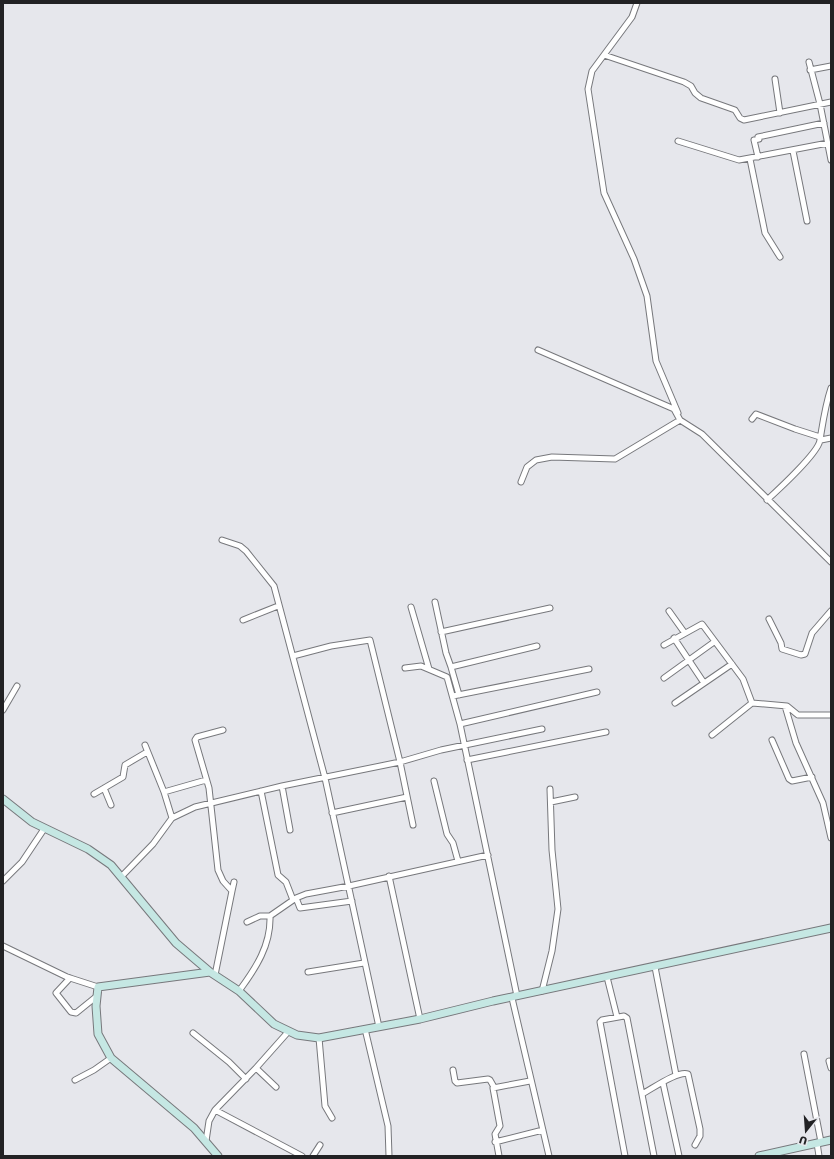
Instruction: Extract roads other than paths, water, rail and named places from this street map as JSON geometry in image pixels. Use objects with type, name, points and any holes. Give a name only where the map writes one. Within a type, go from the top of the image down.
[{"type":"main road","points":[[3,799],[32,822],[102,857],[122,876],[176,943],[212,974],[239,990],[274,1024],[288,1032],[306,1037],[319,1038],[420,1019],[831,928]]},
{"type":"main road","points":[[212,974],[98,987],[96,1006],[98,1034],[111,1058],[194,1128],[218,1156]]},
{"type":"main road","points":[[759,1156],[831,1140]]},
{"type":"street","points":[[637,3],[632,17],[592,71],[588,89],[602,182],[608,204],[630,249],[646,296],[656,361],[680,420],[702,434],[831,562]]},
{"type":"street","points":[[604,55],[684,82],[692,87],[698,96],[735,110],[740,118],[744,120],[831,102]]},
{"type":"street","points":[[809,62],[820,104],[831,160]]},
{"type":"street","points":[[810,70],[831,66]]},
{"type":"street","points":[[774,79],[780,113]]},
{"type":"street","points":[[758,157],[754,140],[759,139],[758,137],[824,123]]},
{"type":"street","points":[[678,141],[735,160],[750,159],[828,143]]},
{"type":"street","points":[[793,151],[807,221]]},
{"type":"street","points":[[750,159],[765,233],[780,257]]},
{"type":"street","points":[[538,350],[674,409],[678,414]]},
{"type":"street","points":[[767,500],[816,451],[820,438],[824,411],[831,388]]},
{"type":"street","points":[[752,419],[756,414],[820,438],[831,438]]},
{"type":"street","points":[[520,482],[527,467],[536,460],[552,457],[615,459],[680,420]]},
{"type":"street","points":[[222,540],[240,546],[246,551],[272,582],[325,778],[349,886],[364,963],[379,1026]]},
{"type":"street","points":[[435,602],[446,653],[451,667],[463,746],[488,855],[530,1081],[549,1156]]},
{"type":"street","points":[[243,620],[278,606]]},
{"type":"street","points":[[411,607],[429,670]]},
{"type":"street","points":[[441,632],[550,608]]},
{"type":"street","points":[[669,611],[684,632]]},
{"type":"street","points":[[769,619],[781,643],[782,650],[802,655],[805,654],[816,628],[831,611]]},
{"type":"street","points":[[664,644],[684,632],[702,624],[743,679],[752,703]]},
{"type":"street","points":[[674,638],[704,683]]},
{"type":"street","points":[[293,656],[331,646],[370,640],[400,762],[413,825]]},
{"type":"street","points":[[664,678],[714,642]]},
{"type":"street","points":[[451,667],[537,646]]},
{"type":"street","points":[[675,703],[732,664]]},
{"type":"street","points":[[405,668],[421,666],[446,675],[456,695]]},
{"type":"street","points":[[456,695],[588,670]]},
{"type":"street","points":[[3,710],[17,686]]},
{"type":"street","points":[[460,724],[596,692]]},
{"type":"street","points":[[712,735],[752,703],[785,706],[798,715],[831,715]]},
{"type":"street","points":[[785,706],[796,743],[823,803],[831,838]]},
{"type":"street","points":[[122,876],[153,844],[172,818],[195,807],[282,786],[400,762],[423,754],[542,729]]},
{"type":"street","points":[[223,730],[195,739],[211,802],[218,870],[223,881],[232,891]]},
{"type":"street","points":[[467,760],[606,732]]},
{"type":"street","points":[[772,740],[789,779],[792,781],[812,777]]},
{"type":"street","points":[[145,745],[164,792],[172,818]]},
{"type":"street","points":[[94,794],[123,777],[125,765],[147,752]]},
{"type":"street","points":[[164,792],[206,780]]},
{"type":"street","points":[[434,781],[447,834],[454,846],[458,861]]},
{"type":"street","points":[[282,786],[290,830]]},
{"type":"street","points":[[104,788],[111,805]]},
{"type":"street","points":[[542,991],[552,951],[558,909],[552,850],[550,789]]},
{"type":"street","points":[[260,791],[278,875],[286,882],[300,908],[352,901]]},
{"type":"street","points":[[333,813],[407,797]]},
{"type":"street","points":[[550,802],[575,797]]},
{"type":"street","points":[[3,881],[22,862],[44,829]]},
{"type":"street","points":[[247,922],[260,916],[270,916],[294,899],[314,892],[349,886],[488,855]]},
{"type":"street","points":[[389,876],[420,1019]]},
{"type":"street","points":[[212,974],[234,882]]},
{"type":"street","points":[[239,990],[261,957],[270,935],[270,916]]},
{"type":"street","points":[[3,946],[70,978],[98,987]]},
{"type":"street","points":[[308,972],[364,963]]},
{"type":"street","points":[[655,967],[676,1076]]},
{"type":"street","points":[[607,977],[617,1017]]},
{"type":"street","points":[[70,978],[56,993],[71,1012],[76,1012],[97,996]]},
{"type":"street","points":[[625,1156],[600,1022],[602,1020],[624,1016],[627,1018],[654,1156]]},
{"type":"street","points":[[365,1029],[388,1126],[389,1156]]},
{"type":"street","points":[[206,1141],[209,1121],[215,1110],[246,1079],[288,1032]]},
{"type":"street","points":[[193,1033],[229,1062],[246,1079]]},
{"type":"street","points":[[319,1038],[325,1106],[332,1118]]},
{"type":"street","points":[[804,1054],[819,1143],[819,1156]]},
{"type":"street","points":[[75,1080],[94,1070],[111,1058]]},
{"type":"street","points":[[829,1061],[831,1068]]},
{"type":"street","points":[[256,1068],[276,1087]]},
{"type":"street","points":[[454,1070],[455,1081],[457,1083],[489,1079],[494,1087],[495,1105],[500,1126],[495,1134],[495,1142],[499,1156]]},
{"type":"street","points":[[642,1094],[676,1076],[684,1073],[689,1076],[700,1129],[700,1136],[695,1145]]},
{"type":"street","points":[[494,1087],[530,1081]]},
{"type":"street","points":[[663,1083],[678,1156]]},
{"type":"street","points":[[215,1110],[302,1156]]},
{"type":"street","points":[[495,1142],[543,1130]]},
{"type":"street","points":[[314,1156],[320,1145]]}]
